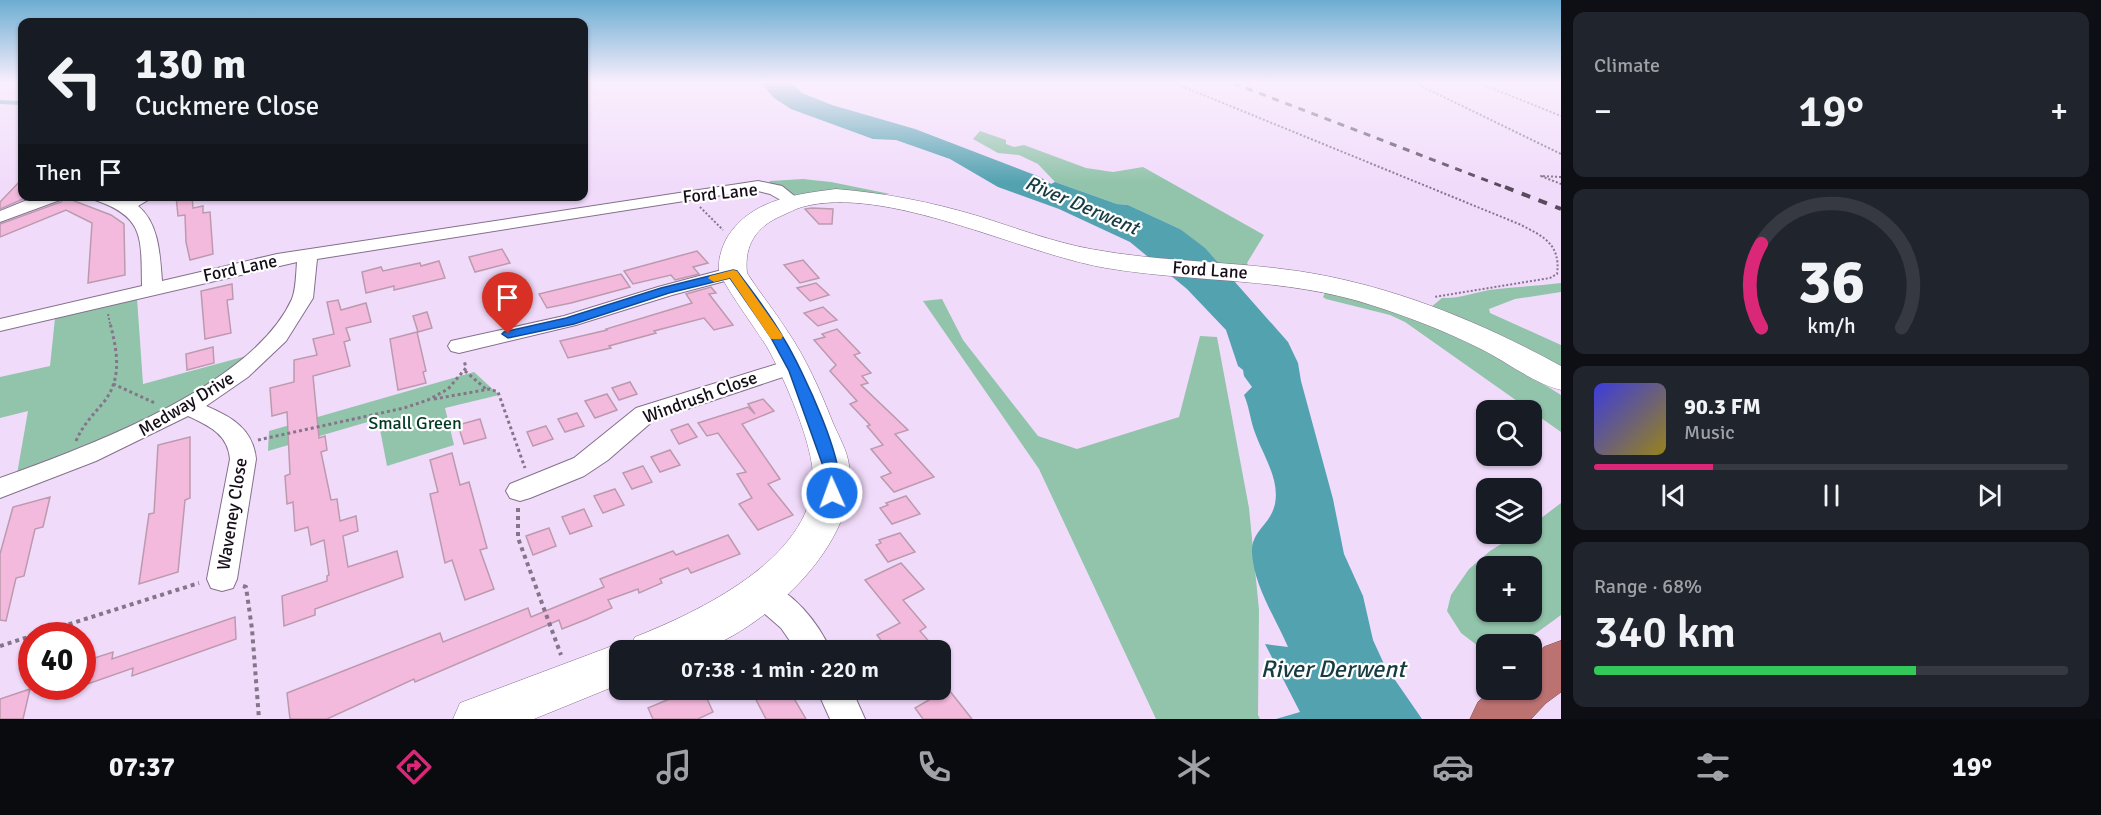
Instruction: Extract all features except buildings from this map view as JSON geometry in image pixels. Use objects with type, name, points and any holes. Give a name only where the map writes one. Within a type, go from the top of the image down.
[{"type":"highway","points":[[1542,678],[1561,662]]},
{"type":"street","name":"Ford Lane","points":[[0,325],[152,288],[308,255],[758,186],[776,190],[793,202],[849,196],[885,199],[1053,249],[1134,264],[1260,274],[1322,283],[1403,303],[1495,343],[1561,380]]},
{"type":"street","points":[[0,217],[41,201]]},
{"type":"street","points":[[114,201],[139,216],[145,227],[152,288]]},
{"type":"street","points":[[124,205],[134,201]]},
{"type":"street","points":[[678,640],[745,605],[774,583],[795,561],[822,522],[832,493],[831,466],[810,405],[793,366],[776,336],[733,273],[733,252],[740,236],[750,224],[764,214],[793,202]]},
{"type":"street","name":"Medway Drive","points":[[0,488],[114,445],[183,409],[254,360],[288,325],[306,291],[310,265],[308,255]]},
{"type":"street","points":[[459,346],[569,321],[733,273]]},
{"type":"street","name":"Windrush Close","points":[[525,489],[591,460],[605,450],[629,424],[645,414],[793,366]]},
{"type":"street","name":"Waveney Close","points":[[183,409],[227,426],[242,444],[243,459],[222,579]]},
{"type":"street","points":[[762,593],[783,607],[808,640]]},
{"type":"street","points":[[477,719],[609,667]]},
{"type":"street","points":[[839,700],[848,719]]},
{"type":"path","points":[[1257,117],[1423,184],[1526,229],[1544,238],[1555,249],[1560,260],[1559,275],[1540,281],[1403,303]]},
{"type":"path","points":[[1484,117],[1561,154]]},
{"type":"path","points":[[1561,177],[1541,176],[1561,184]]},
{"type":"path","points":[[688,195],[725,232],[740,236]]},
{"type":"path","points":[[67,464],[69,452],[83,425],[105,401],[117,372],[118,355],[104,300]]},
{"type":"path","points":[[242,444],[404,408],[430,399],[448,389],[465,371],[459,346]]},
{"type":"path","points":[[465,371],[487,390]]},
{"type":"path","points":[[113,384],[183,409]]},
{"type":"path","points":[[430,399],[487,390],[498,392],[525,489],[518,538],[571,683]]},
{"type":"path","points":[[0,646],[193,585],[222,579],[246,587],[252,629],[259,719]]},
{"type":"green space","points":[[980,131],[1006,140],[1006,144],[1014,147],[1024,145],[1086,168],[1113,172],[1143,167],[1264,235],[1247,263],[1251,270],[1219,266],[1180,229],[1128,205],[1117,204],[1055,182],[1038,164],[1019,155],[998,153],[973,139]]},
{"type":"green space","points":[[803,179],[831,182],[890,194],[807,197],[794,195],[769,183],[770,181]]},
{"type":"green space","points":[[1561,283],[1561,292],[1515,299],[1489,309],[1490,313],[1561,345],[1561,371],[1431,307],[1442,298],[1460,297],[1489,290]]},
{"type":"green space","points":[[1325,293],[1376,303],[1487,349],[1561,395],[1561,432],[1542,419],[1542,400],[1516,400],[1405,322],[1390,315],[1323,297]]},
{"type":"green space","points":[[137,298],[143,384],[250,355],[225,377],[144,425],[17,474],[28,411],[0,418],[0,377],[50,366],[55,318]]},
{"type":"green space","points":[[942,299],[963,340],[1038,436],[1077,449],[1179,417],[1200,336],[1217,337],[1249,508],[1259,610],[1258,715],[1260,719],[1156,719],[1039,469],[923,301]]},
{"type":"green space","name":"Small Green","points":[[474,372],[499,395],[445,408],[454,445],[387,466],[378,419],[268,451],[269,431]]},
{"type":"green space","points":[[1561,503],[1561,615],[1535,634],[1476,634],[1476,644],[1461,633],[1447,611],[1451,595],[1469,569],[1476,563],[1476,622],[1542,622],[1542,556],[1484,556],[1501,544],[1542,544],[1542,517]]},
{"type":"water","name":"River Derwent","points":[[812,117],[872,117],[915,129],[1040,177],[1051,184],[1055,182],[1117,204],[1128,205],[1180,229],[1205,248],[1288,342],[1298,363],[1333,499],[1344,554],[1363,596],[1373,640],[1384,664],[1422,719],[1276,719],[1300,712],[1265,644],[1288,647],[1261,589],[1252,553],[1254,539],[1273,511],[1275,485],[1254,430],[1244,395],[1252,387],[1244,376],[1243,370],[1238,366],[1226,330],[1187,289],[1130,242],[1059,209],[998,187],[950,159],[896,140],[873,139]]},
{"type":"railway","points":[[1320,117],[1509,189]]},
{"type":"railway","points":[[1505,187],[1561,209]]},
{"type":"slow traffic","points":[[714,278],[733,273],[776,336]]},
{"type":"route","points":[[508,334],[551,326],[688,284],[733,273],[776,336],[796,371],[821,433],[831,466],[832,493]]}]
